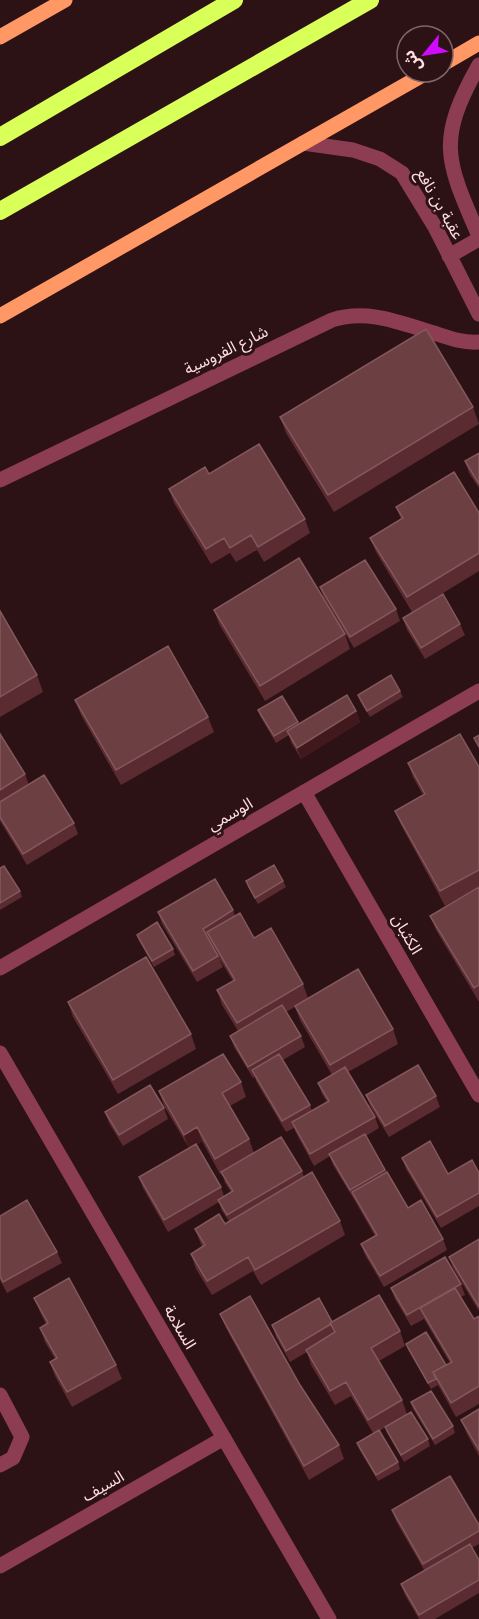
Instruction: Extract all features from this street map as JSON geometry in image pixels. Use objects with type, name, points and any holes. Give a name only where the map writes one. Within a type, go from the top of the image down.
[{"type":"highway","points":[[0,137],[234,0]]},
{"type":"highway","points":[[0,211],[370,0]]},
{"type":"main road","points":[[0,37],[65,0]]},
{"type":"main road","points":[[455,56],[479,43]]},
{"type":"main road","points":[[0,316],[407,84]]},
{"type":"street","name":"عقبة بن نافع","points":[[479,65],[451,126],[449,153],[456,182],[479,238]]},
{"type":"street","name":"عقبة بن نافع","points":[[303,143],[353,150],[380,159],[402,173],[418,198],[479,314]]},
{"type":"street","points":[[449,256],[479,238]]},
{"type":"street","name":"شارع الفروسية","points":[[0,480],[343,316],[373,316],[461,341],[479,342]]},
{"type":"street","name":"الوسمي","points":[[0,968],[479,691]]},
{"type":"street","name":"الكثبان","points":[[304,792],[479,1095]]},
{"type":"street","name":"السلامة","points":[[0,1053],[329,1619]]},
{"type":"street","points":[[0,1395],[22,1437],[13,1458],[0,1465]]},
{"type":"street","name":"السيف","points":[[0,1566],[224,1438]]},
{"type":"building","points":[[426,329],[473,407],[328,495],[280,417]]},
{"type":"building","points":[[259,444],[305,519],[258,547],[251,535],[230,548],[224,538],[206,549],[169,489],[205,467],[209,474]]},
{"type":"building","points":[[479,453],[479,484],[465,461]]},
{"type":"building","points":[[454,472],[479,513],[479,553],[407,597],[370,538],[403,518],[396,507]]},
{"type":"building","points":[[299,558],[345,634],[260,686],[214,610]]},
{"type":"building","points":[[365,560],[396,609],[350,637],[320,587]]},
{"type":"building","points":[[443,594],[460,624],[421,648],[403,618]]},
{"type":"building","points":[[0,611],[37,675],[0,697]]},
{"type":"building","points":[[168,646],[208,717],[116,770],[75,700]]},
{"type":"building","points":[[391,675],[400,691],[367,711],[358,695]]},
{"type":"building","points":[[347,695],[356,711],[297,748],[287,731]]},
{"type":"building","points":[[282,696],[298,722],[274,736],[258,710]]},
{"type":"building","points":[[0,734],[25,774],[0,790]]},
{"type":"building","points":[[460,734],[479,767],[479,870],[440,891],[395,811],[425,794],[408,763]]},
{"type":"building","points":[[479,735],[479,747],[474,738]]},
{"type":"building","points":[[44,775],[74,823],[23,854],[0,817],[0,802]]},
{"type":"building","points":[[274,865],[283,881],[255,898],[246,881]]},
{"type":"building","points":[[4,866],[20,891],[0,903],[0,868]]},
{"type":"building","points":[[215,879],[233,910],[203,929],[218,956],[193,971],[158,912]]},
{"type":"building","points":[[479,887],[479,985],[474,988],[430,916]]},
{"type":"building","points":[[240,913],[254,938],[271,928],[303,984],[237,1023],[217,990],[235,980],[207,932]]},
{"type":"building","points":[[157,922],[173,949],[152,961],[137,935]]},
{"type":"building","points":[[146,957],[191,1034],[113,1080],[68,1002]]},
{"type":"building","points":[[358,969],[393,1029],[330,1065],[295,1006]]},
{"type":"building","points":[[282,1005],[301,1036],[248,1067],[230,1036]]},
{"type":"building","points":[[223,1054],[241,1082],[222,1093],[249,1139],[215,1159],[197,1127],[184,1135],[159,1091]]},
{"type":"building","points":[[279,1054],[310,1105],[282,1121],[252,1070]]},
{"type":"building","points":[[418,1065],[436,1096],[385,1126],[366,1095]]},
{"type":"building","points":[[345,1067],[375,1117],[310,1154],[292,1122],[329,1101],[318,1083]]},
{"type":"building","points":[[150,1085],[164,1108],[119,1135],[105,1112]]},
{"type":"building","points":[[365,1134],[385,1170],[350,1190],[329,1154]]},
{"type":"building","points":[[281,1137],[302,1171],[227,1215],[218,1200],[233,1191],[221,1172]]},
{"type":"building","points":[[430,1141],[448,1174],[472,1160],[479,1173],[479,1193],[437,1217],[402,1158]]},
{"type":"building","points":[[196,1144],[221,1187],[164,1220],[139,1177]]},
{"type":"building","points":[[312,1172],[340,1221],[255,1270],[248,1257],[207,1281],[191,1254],[205,1245],[195,1229],[219,1214],[225,1224]]},
{"type":"building","points":[[387,1172],[408,1208],[421,1200],[443,1239],[380,1276],[361,1244],[377,1235],[352,1192]]},
{"type":"building","points":[[27,1200],[57,1252],[3,1282],[0,1276],[0,1216]]},
{"type":"building","points":[[479,1239],[479,1307],[449,1257]]},
{"type":"building","points":[[445,1257],[461,1284],[407,1315],[391,1288]]},
{"type":"building","points":[[69,1278],[116,1365],[67,1392],[50,1362],[57,1358],[40,1328],[48,1323],[34,1298]]},
{"type":"building","points":[[455,1288],[474,1319],[479,1316],[479,1386],[451,1403],[433,1372],[452,1362],[420,1308]]},
{"type":"building","points":[[379,1295],[400,1331],[371,1348],[402,1400],[368,1420],[346,1382],[330,1391],[306,1350],[335,1332],[330,1323]]},
{"type":"building","points":[[250,1296],[300,1385],[339,1445],[304,1466],[220,1314]]},
{"type":"building","points":[[319,1298],[331,1324],[286,1351],[272,1325]]},
{"type":"building","points":[[426,1332],[446,1365],[433,1372],[436,1379],[428,1383],[406,1344]]},
{"type":"building","points":[[431,1391],[453,1426],[433,1439],[411,1402]]},
{"type":"building","points":[[479,1409],[479,1450],[461,1420]]},
{"type":"building","points":[[411,1412],[428,1439],[401,1455],[385,1427]]},
{"type":"building","points":[[379,1430],[398,1462],[376,1475],[357,1443]]},
{"type":"building","points":[[450,1476],[479,1525],[479,1531],[423,1564],[392,1510]]},
{"type":"building","points":[[470,1544],[479,1560],[479,1580],[419,1615],[401,1584]]}]
